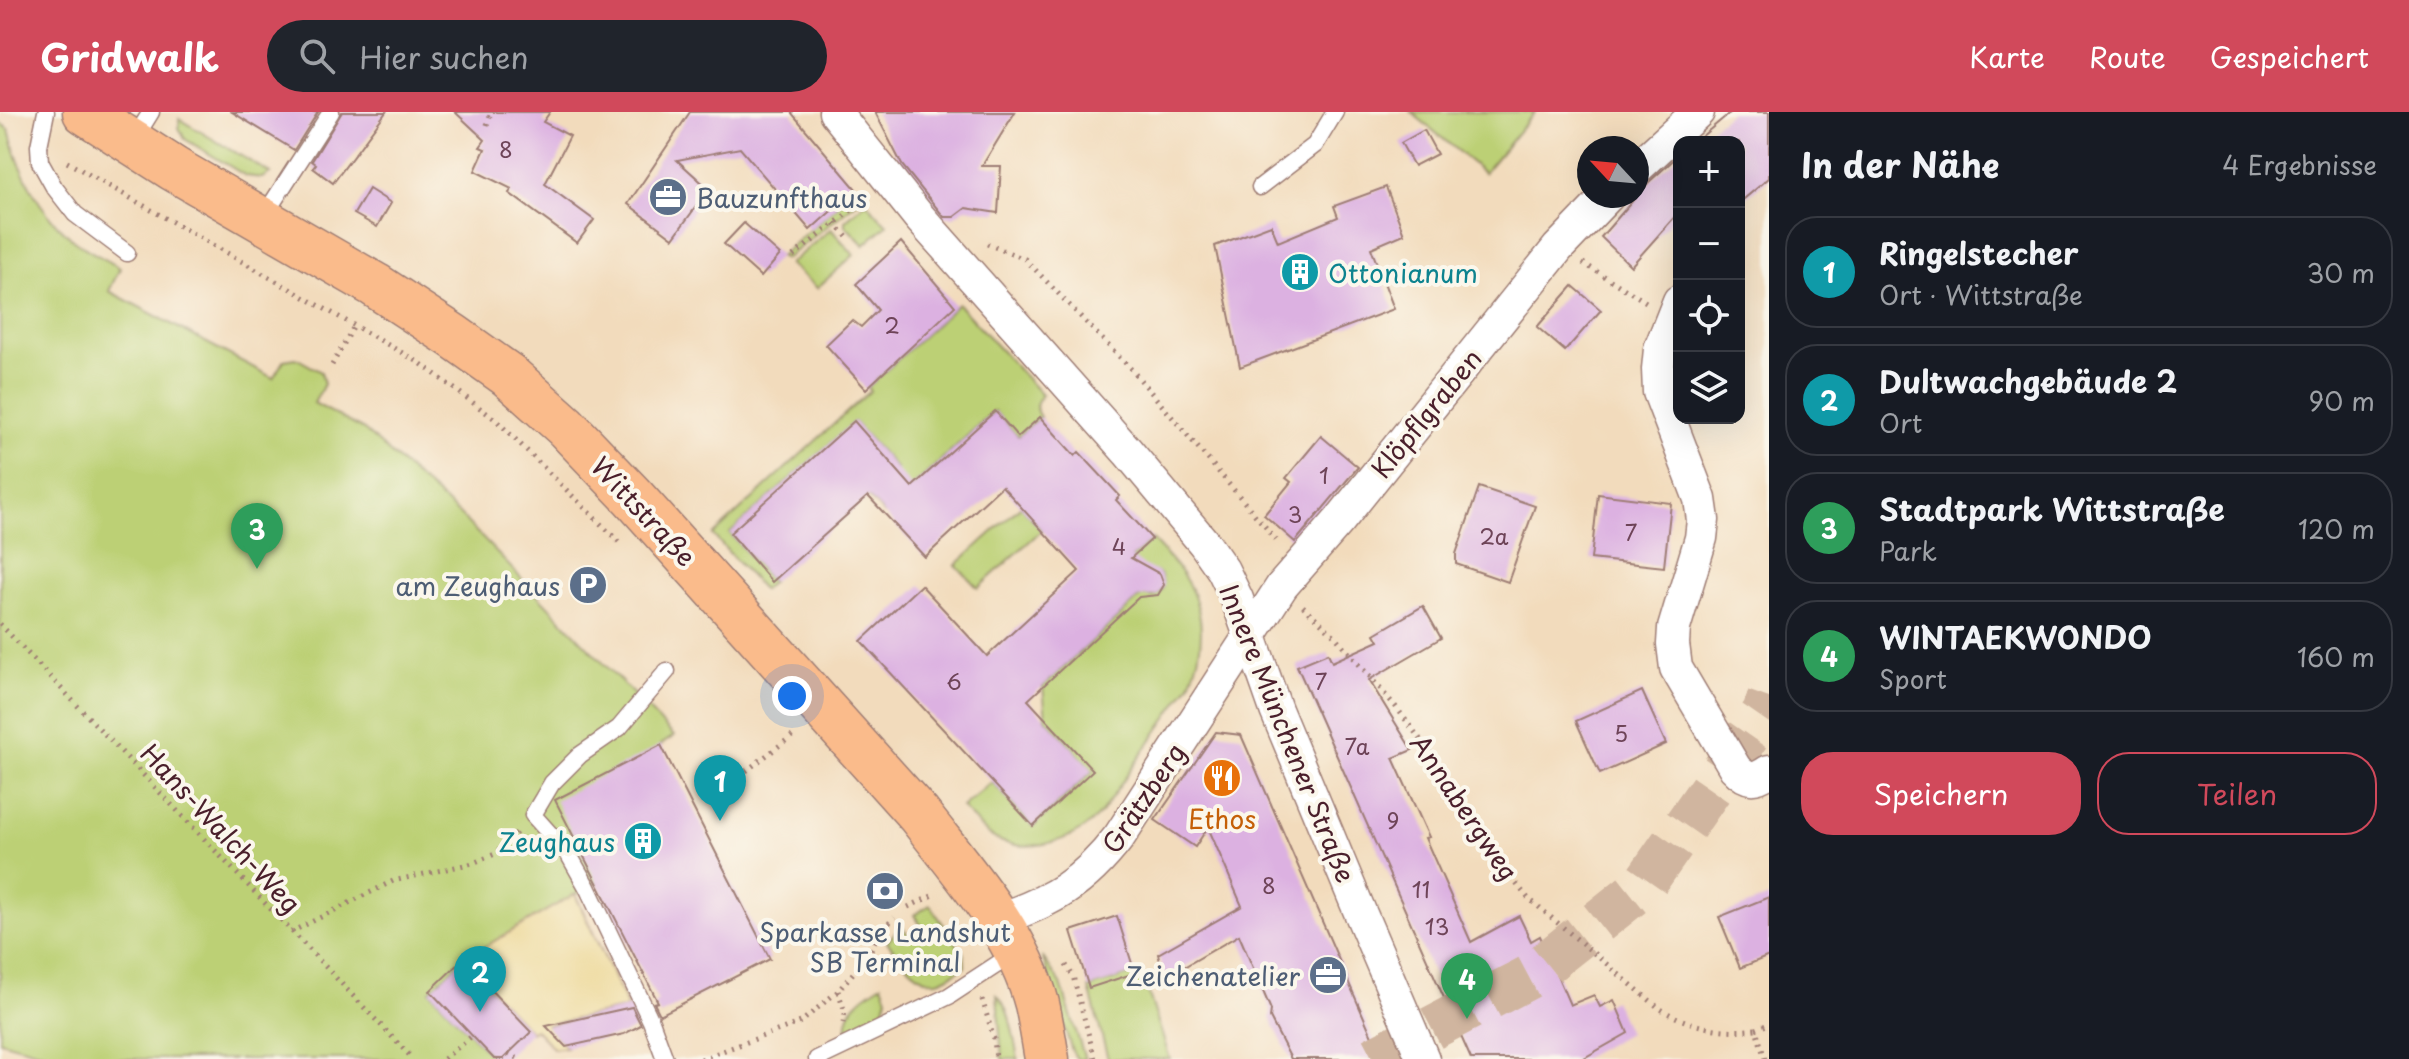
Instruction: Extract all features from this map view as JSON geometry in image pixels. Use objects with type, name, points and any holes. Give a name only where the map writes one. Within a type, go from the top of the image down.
[{"type":"main road","name":"Wittstraße","points":[[85,112],[142,127],[262,220],[375,285],[453,336],[508,375],[565,426],[633,497],[919,815],[1006,936],[1036,1003],[1047,1059]]},
{"type":"street","name":"Innere Münchener Straße","points":[[834,112],[919,217],[1128,452],[1204,543],[1227,580],[1250,634],[1276,710],[1423,1059]]},
{"type":"street","points":[[1649,157],[1698,112]]},
{"type":"street","name":"Klöpflgraben","points":[[1250,634],[1290,577],[1339,521],[1558,248],[1596,208]]},
{"type":"street","points":[[1673,317],[1660,349],[1659,392],[1700,499],[1703,520],[1693,570],[1674,628],[1676,668],[1742,776],[1757,779],[1769,771]]},
{"type":"street","name":"Grätzberg","points":[[1006,936],[1033,908],[1076,884],[1102,861],[1250,634]]},
{"type":"lane","points":[[46,112],[39,146],[40,162],[54,187],[75,214],[127,253]]},
{"type":"lane","points":[[262,220],[331,112]]},
{"type":"lane","points":[[1260,187],[1315,145],[1335,112]]},
{"type":"lane","points":[[665,1059],[651,1021],[587,887],[569,855],[533,815],[552,783],[580,755],[619,728],[667,671]]},
{"type":"lane","points":[[817,1059],[949,996],[977,979],[1006,936]]},
{"type":"path","points":[[487,125],[491,112]]},
{"type":"path","points":[[39,146],[420,363],[496,420],[630,553]]},
{"type":"path","points":[[793,256],[888,178]]},
{"type":"path","points":[[835,223],[847,237]]},
{"type":"path","name":"Annabergweg","points":[[985,243],[1025,259],[1132,370],[1333,634],[1396,707],[1438,763],[1489,851],[1528,898],[1659,1008],[1674,1017],[1712,1029],[1737,1032],[1769,1024]]},
{"type":"path","points":[[1558,248],[1673,308]]},
{"type":"path","points":[[332,365],[354,326]]},
{"type":"path","name":"Hans-Walch-Weg","points":[[0,624],[413,1059]]},
{"type":"path","points":[[746,771],[798,731]]},
{"type":"path","points":[[291,932],[393,881],[473,863],[495,854],[533,815]]},
{"type":"path","points":[[930,883],[944,902]]},
{"type":"path","points":[[908,907],[938,893]]},
{"type":"path","points":[[701,1059],[801,1022],[838,991],[894,917]]},
{"type":"path","points":[[977,979],[994,1039],[996,1059]]},
{"type":"path","points":[[1756,1029],[1765,1059]]},
{"type":"path","points":[[444,1059],[472,1036]]},
{"type":"path","points":[[508,1054],[518,1059]]},
{"type":"green space","points":[[1411,112],[1535,112],[1484,173]]},
{"type":"green space","points":[[179,119],[270,173],[262,178],[246,176],[185,139],[179,128]]},
{"type":"green space","points":[[0,123],[9,129],[24,174],[49,215],[76,242],[120,268],[109,291],[273,378],[284,360],[296,358],[321,372],[324,384],[314,403],[364,430],[461,516],[674,736],[661,745],[598,882],[462,960],[430,991],[494,1059],[64,1059],[0,1041]]},
{"type":"green space","points":[[856,189],[864,197],[785,259],[780,256]]},
{"type":"green space","points":[[866,202],[887,225],[864,245],[845,225],[845,221]]},
{"type":"green space","points":[[831,229],[854,255],[817,288],[789,264]]},
{"type":"green space","points":[[958,304],[1042,395],[1036,406],[1040,417],[1018,437],[994,411],[884,513],[868,496],[897,469],[854,422],[730,533],[772,582],[763,590],[713,535],[870,391],[868,387]]},
{"type":"green space","points":[[1021,506],[1042,530],[978,588],[956,565]]},
{"type":"green space","points":[[1152,539],[1180,572],[1191,590],[1200,616],[1198,657],[1190,684],[1101,813],[1086,826],[1063,839],[1031,846],[1000,841],[962,807],[992,782],[1033,826],[1093,771],[1046,719],[1043,686],[1142,595],[1153,597],[1161,590],[1160,574],[1149,570],[1144,572],[1131,558]]},
{"type":"green space","points":[[930,905],[964,954],[965,966],[937,981],[930,981],[916,973],[887,942],[901,926],[911,938],[923,928],[914,915]]},
{"type":"green space","points":[[1042,956],[1061,984],[1085,1059],[1077,1059],[1072,1051]]},
{"type":"green space","points":[[1135,973],[1143,976],[1170,1059],[1108,1059],[1089,988]]},
{"type":"green space","points":[[882,984],[887,997],[883,1013],[848,1035],[851,1011],[861,998]]},
{"type":"green space","points":[[997,995],[1009,1016],[1018,1059],[1002,1059]]},
{"type":"sand","points":[[575,894],[628,1008],[547,1025],[566,1047],[554,1049],[535,1029],[531,1032],[462,960]]},
{"type":"building","points":[[232,112],[318,112],[294,150]]},
{"type":"building","points":[[342,112],[386,112],[333,183],[313,168],[316,164],[312,161]]},
{"type":"building","points":[[455,112],[550,112],[543,122],[570,136],[545,184],[594,220],[577,243],[509,193],[512,189],[475,171],[485,149],[480,147],[485,140]]},
{"type":"building","points":[[690,112],[791,112],[856,189],[810,230],[740,148],[677,160],[709,189],[673,238],[628,204]]},
{"type":"building","points":[[875,112],[1015,112],[982,166],[1001,166],[998,213],[966,208],[954,217],[944,217],[902,165]]},
{"type":"building","points":[[1731,112],[1769,112],[1769,178],[1745,198],[1745,136],[1702,136]]},
{"type":"building","points":[[1424,130],[1437,154],[1414,166],[1401,143]]},
{"type":"building","points":[[1673,160],[1673,219],[1631,266],[1601,237],[1626,208],[1649,208],[1649,182]]},
{"type":"building","name":"Ottonianum","points":[[1386,187],[1404,234],[1371,248],[1394,309],[1240,367],[1215,246],[1271,225],[1278,242],[1338,217],[1334,206]]},
{"type":"building","points":[[369,189],[391,203],[377,227],[354,214]]},
{"type":"building","points":[[744,223],[780,255],[761,277],[724,244]]},
{"type":"building","points":[[901,242],[955,306],[866,389],[826,345],[852,320],[861,327],[878,310],[856,284]]},
{"type":"building","points":[[1573,286],[1601,310],[1565,351],[1537,327]]},
{"type":"building","points":[[995,411],[1018,437],[1040,417],[1075,456],[1079,452],[1120,496],[1116,500],[1152,539],[1131,558],[1160,574],[1164,585],[1158,595],[1139,597],[1028,700],[1093,770],[1033,826],[861,641],[921,585],[987,656],[1079,571],[1002,486],[925,557],[868,496],[772,582],[730,533],[854,421],[912,487]]},
{"type":"building","points":[[1321,436],[1358,467],[1295,542],[1264,515],[1291,482],[1286,478]]},
{"type":"building","points":[[1479,487],[1535,506],[1508,582],[1456,564],[1456,554]]},
{"type":"building","points":[[1598,494],[1671,503],[1664,567],[1591,559]]},
{"type":"building","points":[[1423,606],[1441,638],[1369,680],[1412,750],[1393,758],[1471,942],[1519,916],[1531,941],[1540,936],[1570,1005],[1594,995],[1600,1007],[1614,1000],[1628,1033],[1582,1059],[1471,1059],[1297,666],[1328,653],[1332,662],[1379,641],[1375,634]]},
{"type":"building","points":[[1642,691],[1666,744],[1600,774],[1576,721]]},
{"type":"building","points":[[1216,732],[1241,735],[1382,1059],[1291,1059],[1270,1018],[1271,1010],[1239,935],[1165,978],[1158,954],[1242,906],[1208,827],[1195,847],[1155,820]]},
{"type":"building","name":"Zeughaus","points":[[661,745],[770,959],[660,1015],[654,1003],[658,1002],[555,800]]},
{"type":"building","points":[[1769,897],[1769,956],[1740,968],[1719,917]]},
{"type":"building","points":[[1117,916],[1135,973],[1089,988],[1071,931]]},
{"type":"building","points":[[462,960],[531,1032],[503,1059],[494,1059],[430,991]]},
{"type":"building","points":[[632,1007],[641,1025],[624,1034],[566,1047],[546,1026]]},
{"type":"tunnel","points":[[1373,1059],[1529,977],[1643,886],[1764,712],[1769,698]]},
{"type":"place","name":"Bauzunfthaus","points":[[668,197]]},
{"type":"place","name":"Ottonianum","points":[[1300,272]]},
{"type":"place","name":"Stadtpark Wittstraße","points":[[257,569]]},
{"type":"place","name":"am Zeughaus","points":[[588,585]]},
{"type":"place","name":"Ethos","points":[[1222,778]]},
{"type":"place","name":"Ringelstecher","points":[[720,821]]},
{"type":"place","name":"Zeughaus","points":[[643,841]]},
{"type":"place","name":"Sparkasse Landshut SB Terminal","points":[[885,891]]},
{"type":"place","name":"Zeichenatelier","points":[[1328,975]]},
{"type":"place","name":"Dultwachgebäude 2","points":[[480,1012]]},
{"type":"place","name":"WINTAEKWONDO","points":[[1467,1019]]}]
